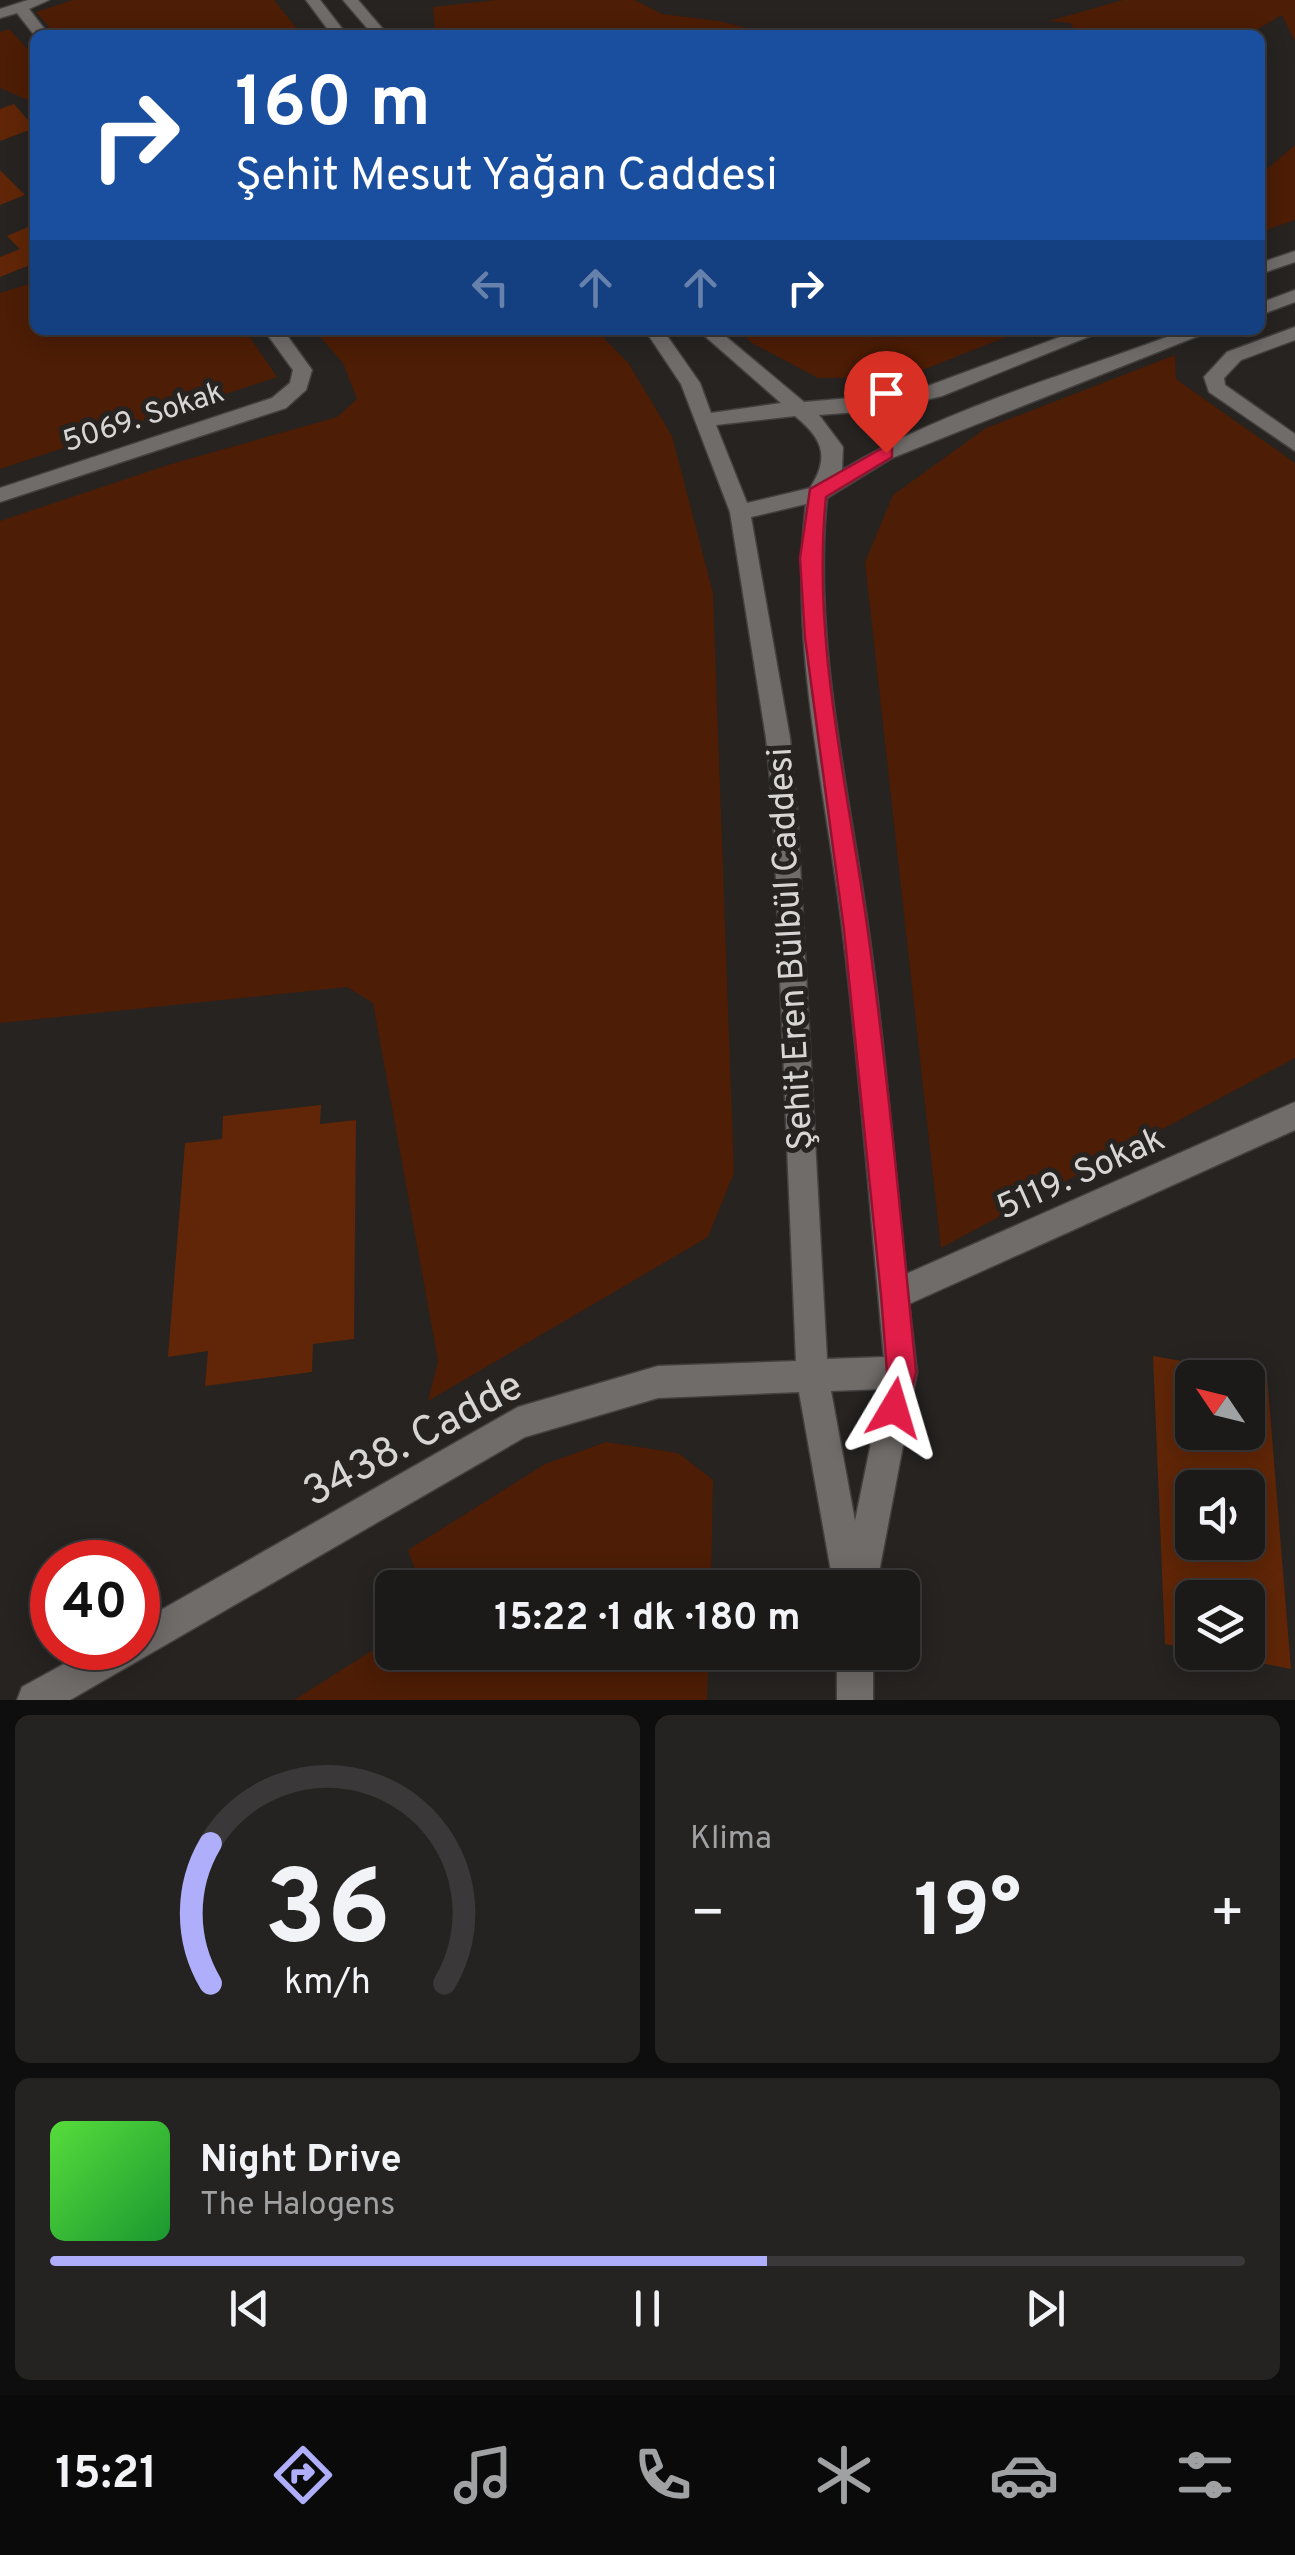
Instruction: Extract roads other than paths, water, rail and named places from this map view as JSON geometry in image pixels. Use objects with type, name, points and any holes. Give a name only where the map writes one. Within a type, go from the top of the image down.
[{"type":"street","points":[[0,14],[42,0]]},
{"type":"street","points":[[313,0],[336,30]]},
{"type":"street","points":[[350,0],[376,30]]},
{"type":"street","points":[[20,7],[38,30]]},
{"type":"street","points":[[1265,267],[1295,256]]},
{"type":"street","points":[[1265,307],[1295,296]]},
{"type":"street","points":[[1295,333],[1242,352],[1214,373],[1216,388],[1295,444]]},
{"type":"street","name":"5069. Sokak","points":[[0,494],[279,402],[300,386],[304,370],[277,335]]},
{"type":"street","name":"Şehit Eren Bülbül Caddesi","points":[[657,335],[690,383],[740,512],[778,738],[785,809],[812,1376],[848,1570]]},
{"type":"street","name":"Şehit Eren Bülbül Caddesi","points":[[712,335],[801,408],[820,426],[833,447],[831,472],[817,494],[810,558],[815,638],[856,930],[902,1372],[863,1570]]},
{"type":"street","points":[[706,421],[758,409],[883,404],[914,397],[1082,335]]},
{"type":"street","points":[[740,512],[817,494],[886,453],[938,430],[1191,335]]},
{"type":"street","name":"5119. Sokak","points":[[895,1295],[1295,1116]]},
{"type":"street","name":"3438. Cadde","points":[[160,1629],[518,1424],[658,1382],[902,1372]]},
{"type":"street","points":[[35,1700],[89,1670]]},
{"type":"street","points":[[855,1670],[856,1700]]}]
